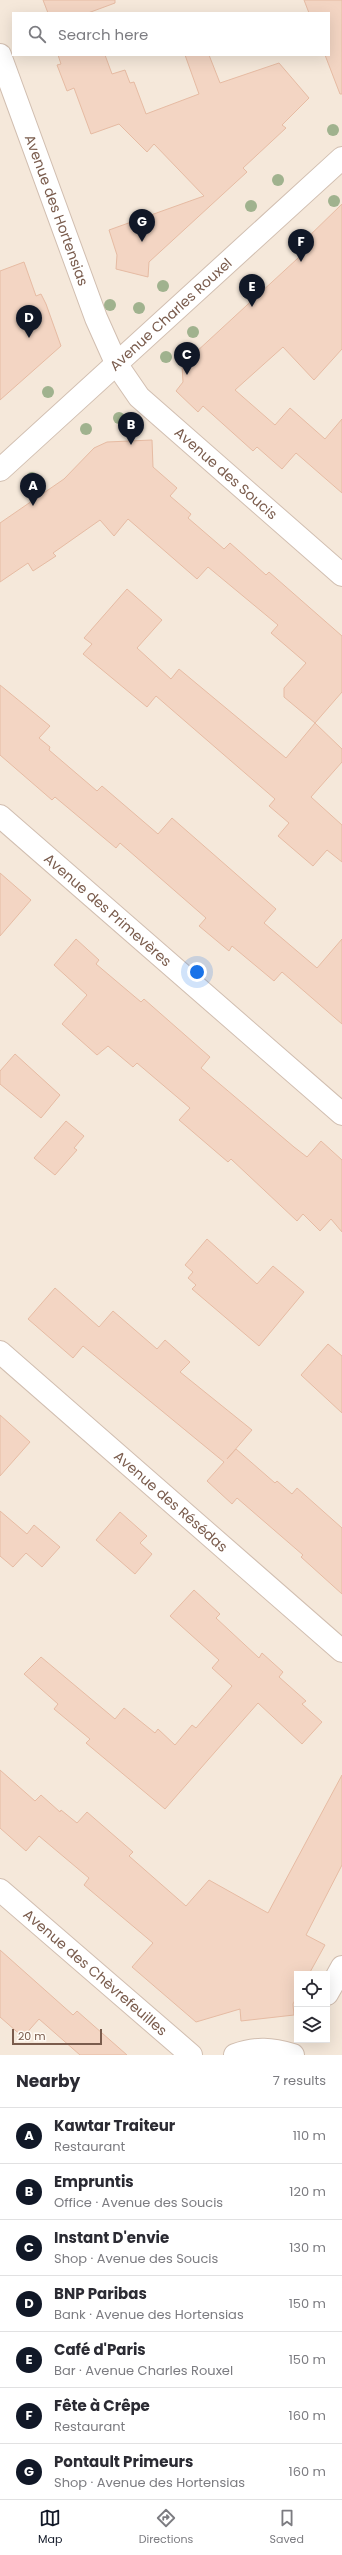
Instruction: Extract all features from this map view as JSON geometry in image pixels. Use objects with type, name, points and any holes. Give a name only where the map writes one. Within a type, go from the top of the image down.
[{"type":"street","name":"Avenue des Hortensias","points":[[0,55],[96,318],[117,365]]},
{"type":"street","name":"Avenue Charles Rouxel","points":[[0,470],[117,365],[342,158]]},
{"type":"street","name":"Avenue des Soucis","points":[[117,365],[139,397],[342,575]]},
{"type":"street","name":"Avenue des Primevères","points":[[0,816],[342,1114]]},
{"type":"street","name":"Avenue des Résédas","points":[[0,1352],[342,1651]]},
{"type":"street","name":"Avenue des Chèvrefeuilles","points":[[0,1890],[191,2055]]},
{"type":"street","points":[[330,1989],[342,1967]]},
{"type":"street","points":[[235,2055],[250,2050],[272,2049],[294,2055],[300,2043]]},
{"type":"shaded area","points":[[0,0],[342,0],[342,2055],[0,2055]]},
{"type":"building","points":[[43,0],[115,0],[115,3],[91,12],[48,12]]},
{"type":"building","points":[[304,0],[342,0],[342,94],[340,94],[325,56],[330,56],[330,12],[309,12]]},
{"type":"building","points":[[58,56],[105,56],[112,74],[125,70],[130,83],[134,82],[146,114],[199,94],[185,56],[209,56],[220,83],[279,63],[309,98],[282,125],[286,128],[243,168],[247,172],[149,262],[148,277],[116,269],[117,255],[109,230],[204,196],[154,144],[147,152],[119,124],[91,134],[74,88],[67,91],[57,65],[61,64]]},
{"type":"building","points":[[342,204],[342,349],[314,380],[283,347],[235,390],[275,425],[290,408],[325,439],[342,419],[342,493],[296,453],[282,469],[257,447],[253,451],[203,406],[198,412],[176,391],[183,382],[182,365],[310,247],[304,241]]},
{"type":"building","points":[[24,262],[36,296],[41,294],[46,304],[61,346],[0,400],[0,271]]},
{"type":"building","points":[[152,440],[153,467],[177,488],[170,496],[191,514],[188,518],[224,549],[230,543],[266,575],[269,572],[342,636],[342,692],[315,723],[284,697],[284,688],[306,663],[271,633],[278,625],[208,567],[197,579],[128,519],[114,536],[100,520],[53,553],[56,556],[33,571],[28,563],[0,582],[0,523],[64,479],[94,448],[107,442]]},
{"type":"building","points":[[127,589],[162,620],[137,648],[171,679],[179,669],[286,758],[315,723],[342,749],[342,762],[311,797],[342,825],[342,862],[327,850],[313,866],[278,836],[289,823],[269,806],[275,799],[156,696],[147,707],[83,654],[92,644],[84,638]]},
{"type":"building","points":[[0,685],[50,726],[39,738],[50,747],[49,750],[97,791],[102,786],[158,834],[172,818],[276,909],[264,923],[317,968],[342,939],[342,1024],[282,972],[274,981],[232,946],[229,951],[199,926],[206,918],[120,843],[116,848],[55,797],[52,800],[0,755]]},
{"type":"building","points":[[0,873],[31,900],[0,936]]},
{"type":"building","points":[[76,939],[99,960],[96,964],[141,1002],[144,999],[210,1057],[201,1068],[294,1147],[307,1157],[321,1141],[342,1160],[342,1232],[331,1219],[320,1231],[303,1214],[297,1221],[231,1159],[228,1162],[179,1120],[190,1108],[137,1063],[133,1067],[108,1046],[97,1055],[62,1024],[87,995],[54,965]]},
{"type":"building","points":[[15,1054],[60,1095],[41,1118],[0,1084],[0,1071]]},
{"type":"building","points":[[66,1121],[84,1136],[74,1148],[77,1150],[55,1175],[34,1158]]},
{"type":"building","points":[[207,1239],[257,1284],[273,1266],[304,1292],[259,1346],[192,1289],[196,1285],[188,1278],[193,1272],[185,1265]]},
{"type":"building","points":[[55,1288],[99,1327],[113,1311],[157,1349],[165,1340],[190,1362],[180,1372],[252,1430],[227,1459],[236,1449],[275,1483],[277,1481],[292,1494],[297,1488],[342,1528],[342,1594],[301,1557],[303,1555],[237,1498],[232,1504],[207,1481],[224,1462],[83,1346],[73,1358],[28,1319]]},
{"type":"building","points":[[328,1344],[342,1356],[342,1413],[301,1375]]},
{"type":"building","points":[[0,1415],[30,1442],[0,1476]]},
{"type":"building","points":[[0,1511],[27,1534],[34,1525],[60,1547],[42,1567],[26,1553],[13,1567],[0,1556]]},
{"type":"building","points":[[120,1512],[147,1536],[140,1543],[152,1554],[135,1574],[96,1540]]},
{"type":"building","points":[[194,1590],[220,1614],[216,1618],[259,1658],[262,1653],[283,1672],[279,1677],[306,1701],[302,1704],[322,1722],[302,1744],[258,1703],[165,1809],[86,1743],[90,1739],[54,1709],[58,1704],[24,1674],[41,1657],[115,1719],[124,1708],[155,1733],[158,1729],[175,1745],[192,1725],[196,1728],[232,1686],[212,1668],[219,1660],[170,1616]]},
{"type":"building","points":[[0,1770],[35,1801],[41,1795],[60,1812],[61,1810],[77,1823],[87,1812],[133,1852],[129,1856],[186,1906],[209,1880],[268,1913],[342,1775],[342,1865],[306,1935],[325,1945],[311,1971],[294,1971],[294,2015],[241,2021],[240,2009],[196,2022],[132,1967],[153,1943],[84,1885],[89,1878],[39,1836],[26,1851],[0,1828]]},
{"type":"building","points":[[0,1950],[73,2015],[77,2011],[127,2055],[80,2055],[39,2019],[23,2037],[0,2017]]},
{"type":"place","name":"Pontault Primeurs","points":[[142,242]]},
{"type":"place","name":"Fête à Crêpe","points":[[301,262]]},
{"type":"place","name":"Café d'Paris","points":[[252,307]]},
{"type":"place","name":"BNP Paribas","points":[[29,338]]},
{"type":"place","name":"Instant D'envie","points":[[187,375]]},
{"type":"place","name":"Empruntis","points":[[131,445]]},
{"type":"place","name":"Kawtar Traiteur","points":[[33,506]]}]
